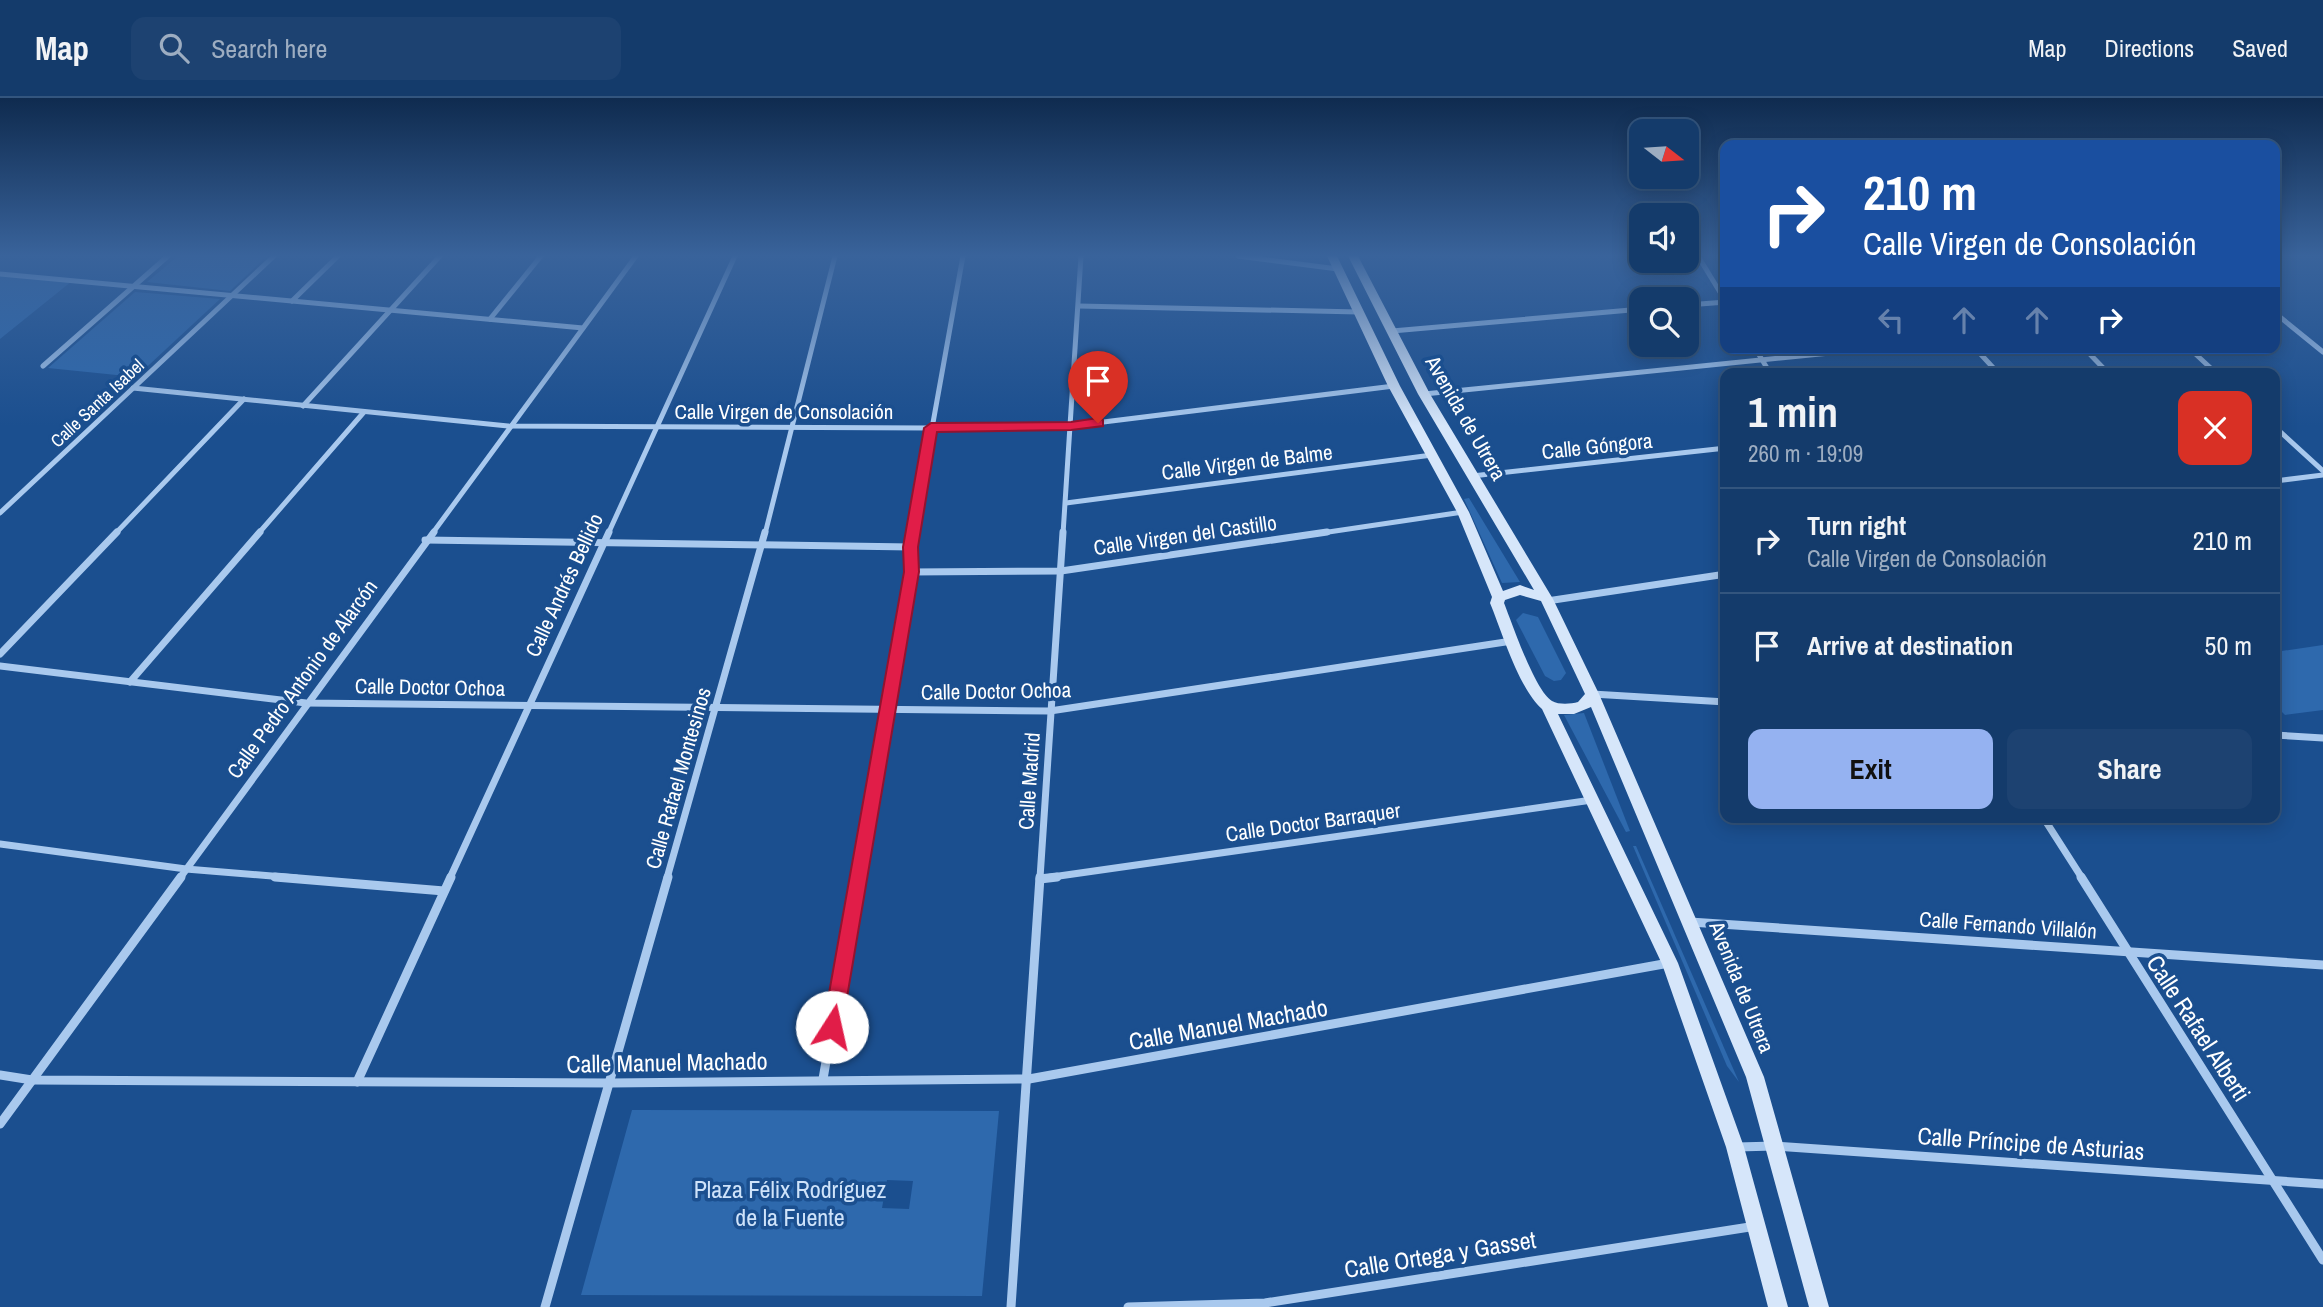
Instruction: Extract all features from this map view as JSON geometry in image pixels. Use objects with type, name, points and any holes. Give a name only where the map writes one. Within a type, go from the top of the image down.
[{"type":"street","points":[[43,366],[103,312]]},
{"type":"street","name":"Calle Santa Isabel","points":[[0,513],[214,312]]},
{"type":"street","points":[[303,405],[390,312]]},
{"type":"street","points":[[418,312],[583,328]]},
{"type":"street","points":[[490,319],[495,312]]},
{"type":"street","name":"Calle Pedro Antonio de Alarcón","points":[[0,1124],[508,426],[594,312]]},
{"type":"street","name":"Calle Andrés Bellido","points":[[357,1082],[710,312]]},
{"type":"street","name":"Calle Rafael Montesinos","points":[[545,1307],[762,545],[820,312]]},
{"type":"street","points":[[823,1079],[911,572],[911,547],[953,312]]},
{"type":"street","name":"Calle Madrid","points":[[1012,1307],[1079,312]]},
{"type":"street","points":[[1359,312],[1394,386],[1463,512],[1499,597],[1497,603],[1542,702],[1564,709],[1579,708],[1592,695],[1720,702]]},
{"type":"street","name":"Avenida de Utrera","points":[[1382,312],[1424,394],[1546,600],[1592,695],[1755,1077],[1819,1307]]},
{"type":"street","points":[[1392,331],[1603,312]]},
{"type":"street","points":[[2280,317],[2323,352]]},
{"type":"street","points":[[1758,354],[1767,368]]},
{"type":"street","points":[[1424,394],[1826,354]]},
{"type":"street","points":[[1981,354],[1993,368]]},
{"type":"street","points":[[2090,354],[2103,368]]},
{"type":"street","points":[[2195,354],[2211,368]]},
{"type":"street","name":"Calle Virgen de Consolación","points":[[133,388],[508,426],[931,428],[1071,426],[1394,386]]},
{"type":"street","points":[[0,654],[244,400]]},
{"type":"street","points":[[130,682],[364,412]]},
{"type":"street","points":[[2280,432],[2323,473]]},
{"type":"street","name":"Calle Góngora","points":[[1472,476],[1720,449]]},
{"type":"street","name":"Calle Virgen de Balme","points":[[1066,503],[1432,455]]},
{"type":"street","points":[[2280,480],[2323,473]]},
{"type":"street","name":"Calle Virgen del Castillo","points":[[911,572],[1061,571],[1463,512]]},
{"type":"street","points":[[425,540],[911,547]]},
{"type":"street","points":[[1499,597],[1520,590],[1546,600],[1720,576]]},
{"type":"street","name":"Calle Doctor Ochoa","points":[[0,666],[306,703],[1051,711],[1513,641]]},
{"type":"street","points":[[1548,705],[1670,963],[1735,1147],[1777,1307]]},
{"type":"street","points":[[2280,735],[2323,738]]},
{"type":"street","name":"Calle Doctor Barraquer","points":[[1040,879],[1592,800]]},
{"type":"street","name":"Calle Rafael Alberti","points":[[2047,823],[2323,1260]]},
{"type":"street","points":[[0,844],[186,869],[444,891]]},
{"type":"street","name":"Calle Fernando Villalón","points":[[1690,922],[2323,965]]},
{"type":"street","name":"Calle Manuel Machado","points":[[0,1075],[32,1080],[610,1083],[1029,1079],[1670,963]]},
{"type":"street","name":"Calle Príncipe de Asturias","points":[[1735,1147],[1775,1146],[2323,1184]]},
{"type":"street","name":"Calle Ortega y Gasset","points":[[1128,1307],[1265,1303],[1757,1226]]},
{"type":"green space","points":[[0,312],[33,312],[0,339]]},
{"type":"green space","points":[[112,312],[206,312],[136,377],[48,368]]},
{"type":"green space","points":[[1469,498],[1520,582],[1502,583],[1464,499]]},
{"type":"green space","points":[[1523,613],[1538,617],[1566,673],[1561,680],[1554,681],[1545,676],[1516,620]]},
{"type":"green space","points":[[2323,645],[2323,710],[2285,715],[2280,710],[2280,651]]},
{"type":"green space","points":[[1584,713],[1630,831],[1626,832],[1564,715]]},
{"type":"green space","points":[[1633,846],[1636,846],[1739,1082],[1727,1066]]},
{"type":"green space","name":"Plaza Félix Rodríguez de la Fuente","points":[[632,1110],[999,1111],[982,1296],[581,1295]],"holes":[[[887,1180],[913,1181],[909,1209],[882,1208]]]},
{"type":"route","points":[[832,1027],[911,572],[911,547],[931,428],[1071,426],[1098,423]]}]
